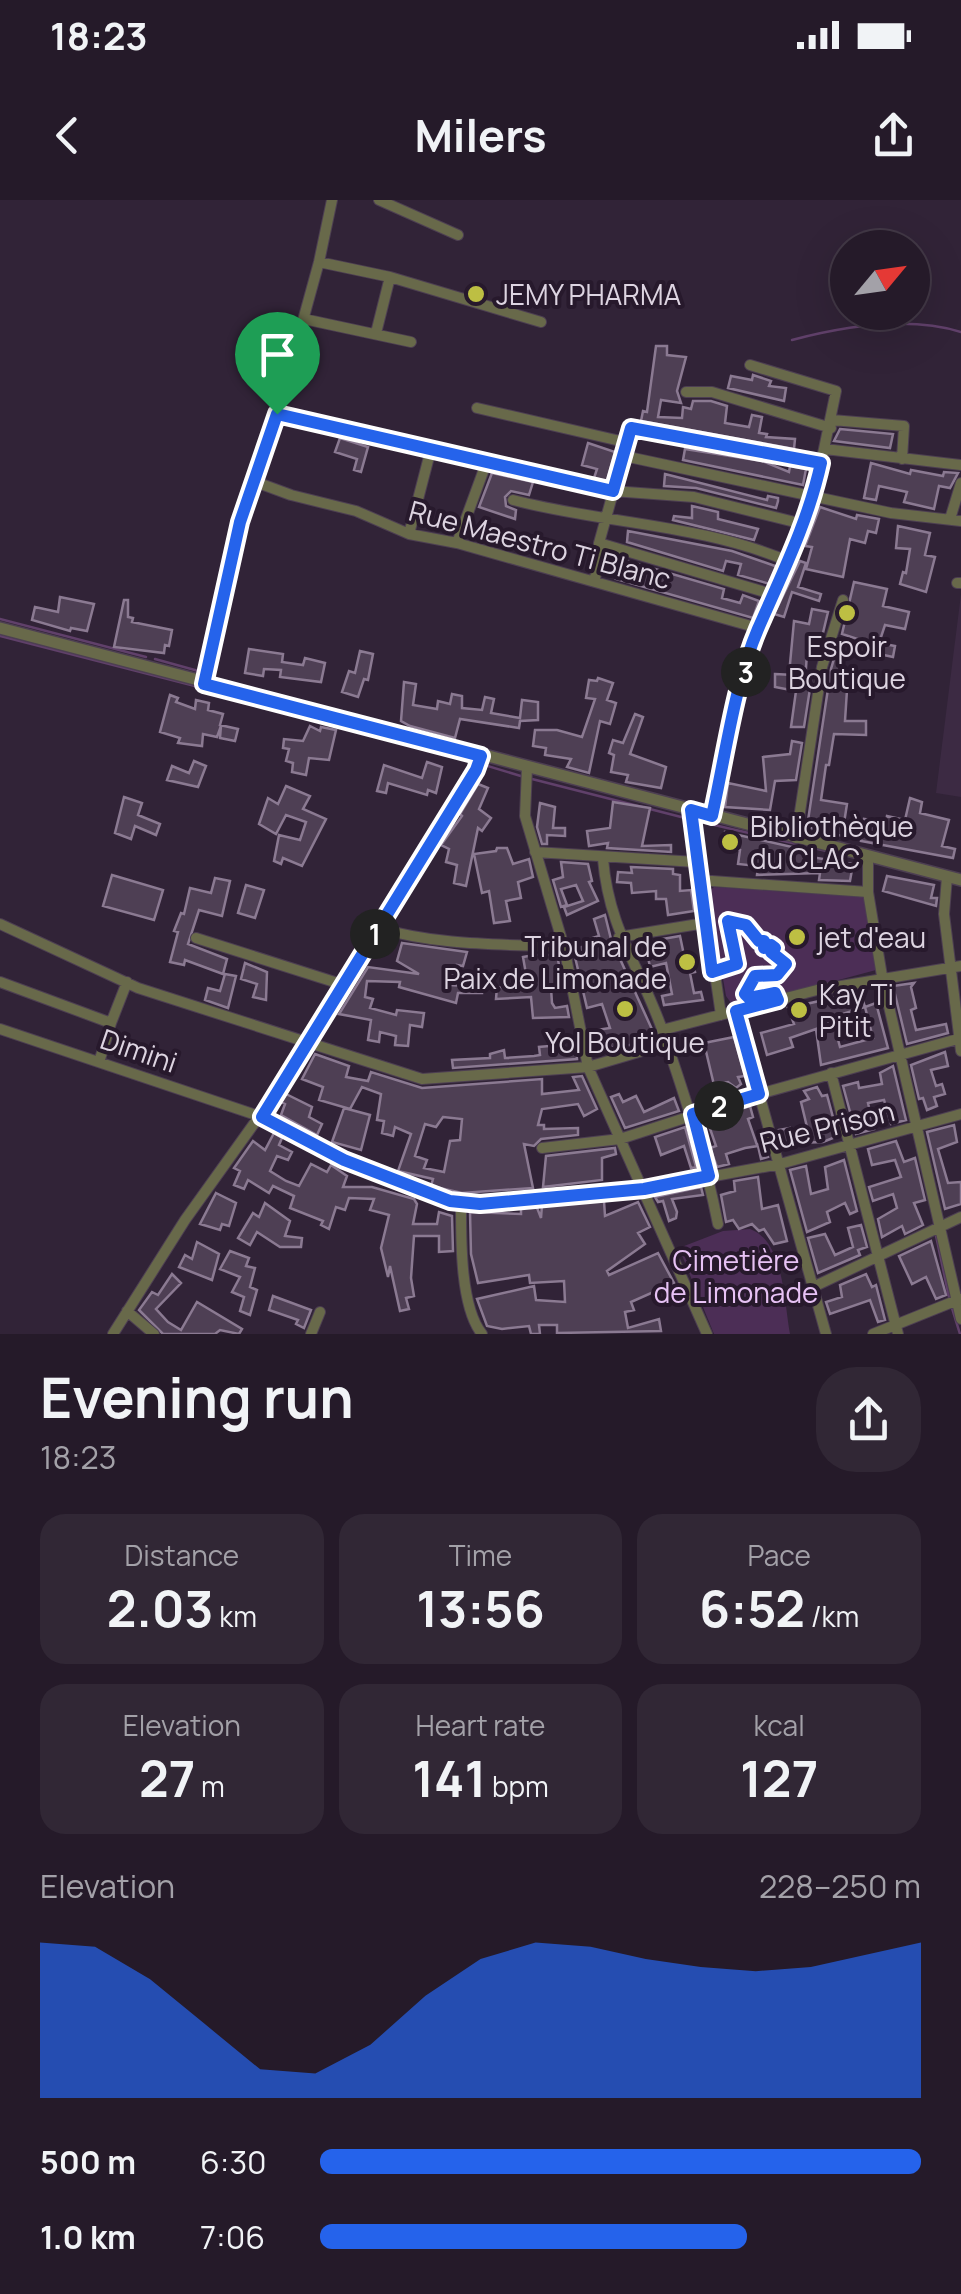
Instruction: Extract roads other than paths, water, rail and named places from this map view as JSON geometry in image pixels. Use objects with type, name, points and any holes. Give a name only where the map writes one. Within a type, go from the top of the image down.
[{"type":"street","points":[[204,684],[253,481],[304,319],[332,200]]},
{"type":"street","points":[[378,200],[409,205],[458,235]]},
{"type":"street","points":[[319,262],[390,277],[541,322]]},
{"type":"street","points":[[376,333],[390,277]]},
{"type":"street","points":[[304,319],[411,342]]},
{"type":"street","points":[[712,816],[758,628],[790,562],[814,497],[836,392],[750,364]]},
{"type":"street","points":[[686,392],[712,392],[831,424],[904,426],[902,459]]},
{"type":"street","points":[[477,408],[628,443]]},
{"type":"street","points":[[277,414],[613,491],[694,497],[803,524]]},
{"type":"street","points":[[595,581],[599,543],[631,428],[821,463]]},
{"type":"street","points":[[825,449],[961,465]]},
{"type":"street","points":[[409,534],[431,450]]},
{"type":"street","points":[[624,456],[814,497],[956,520],[961,483]]},
{"type":"street","points":[[457,542],[487,461]]},
{"type":"street","name":"Rue Maestro Ti Blanc","points":[[253,481],[290,495],[356,511],[409,534],[457,542],[758,628]]},
{"type":"street","points":[[513,500],[574,516],[606,518],[747,544],[790,562]]},
{"type":"street","points":[[599,543],[775,595]]},
{"type":"street","points":[[796,838],[822,667],[843,600]]},
{"type":"street","points":[[0,628],[479,762],[691,816],[712,816],[946,883],[961,880]]},
{"type":"street","points":[[113,1334],[186,1220],[311,1044],[479,762]]},
{"type":"street","points":[[525,774],[526,816],[564,946],[588,1067],[706,1334]]},
{"type":"street","points":[[691,816],[721,1015]]},
{"type":"street","points":[[535,852],[696,862]]},
{"type":"street","points":[[603,858],[606,896],[619,937],[662,1030],[693,1114],[718,1224]]},
{"type":"street","points":[[867,862],[864,892],[897,1054],[961,1319]]},
{"type":"street","points":[[698,880],[864,892]]},
{"type":"street","points":[[946,883],[961,1051]]},
{"type":"street","points":[[712,972],[737,964],[728,921],[737,920],[759,941],[764,941],[766,950],[771,945],[775,948],[771,952],[786,964],[777,975],[755,976],[745,994],[749,998],[775,993],[778,1000]]},
{"type":"street","points":[[0,924],[127,982],[422,1079],[588,1067],[666,1044]]},
{"type":"street","points":[[619,937],[705,924]]},
{"type":"street","points":[[379,928],[442,940],[564,946]]},
{"type":"street","points":[[196,938],[344,984]]},
{"type":"street","points":[[662,1030],[882,976],[955,966]]},
{"type":"street","name":"Dimini","points":[[0,982],[112,1023]]},
{"type":"street","name":"Dimini","points":[[100,1059],[127,982]]},
{"type":"street","points":[[736,1011],[826,1334]]},
{"type":"street","name":"Dimini","points":[[0,1029],[100,1059],[262,1117],[344,1160],[422,1193],[461,1202]]},
{"type":"street","points":[[542,1148],[620,1139],[759,1094],[959,1038]]},
{"type":"street","points":[[831,1073],[896,1330]]},
{"type":"street","name":"Rue Prison","points":[[461,1202],[644,1189],[780,1164],[961,1114]]},
{"type":"street","points":[[461,1202],[460,1238],[470,1314],[482,1334]]},
{"type":"street","points":[[813,1287],[961,1218]]},
{"type":"street","points":[[872,1334],[896,1330],[954,1302]]},
{"type":"street","points":[[127,1311],[154,1334]]},
{"type":"street","points":[[311,1334],[320,1312]]},
{"type":"waterway","points":[[792,340],[877,325],[920,325],[961,332]]},
{"type":"waterway","points":[[0,619],[146,657]]},
{"type":"waterway","points":[[0,636],[366,730]]},
{"type":"waterway","points":[[155,659],[202,672]]},
{"type":"waterway","points":[[379,733],[524,777]]},
{"type":"waterway","points":[[532,779],[689,819]]},
{"type":"waterway","points":[[697,821],[835,853]]},
{"type":"waterway","points":[[935,1231],[949,1297]]},
{"type":"waterway","points":[[951,1305],[960,1334]]},
{"type":"place","name":"JEMY PHARMA","points":[[476,294]]},
{"type":"place","name":"Espoir Boutique","points":[[847,613]]},
{"type":"place","name":"Bibliothèque du CLAC","points":[[730,842]]},
{"type":"place","name":"jet d'eau","points":[[797,937]]},
{"type":"place","name":"Tribunal de Paix de Limonade","points":[[687,962]]},
{"type":"place","name":"Yol Boutique","points":[[625,1009]]},
{"type":"place","name":"Kay Ti Pitit","points":[[799,1010]]},
{"type":"park label","name":"Cimetière de Limonade","points":[[736,1276]]}]
